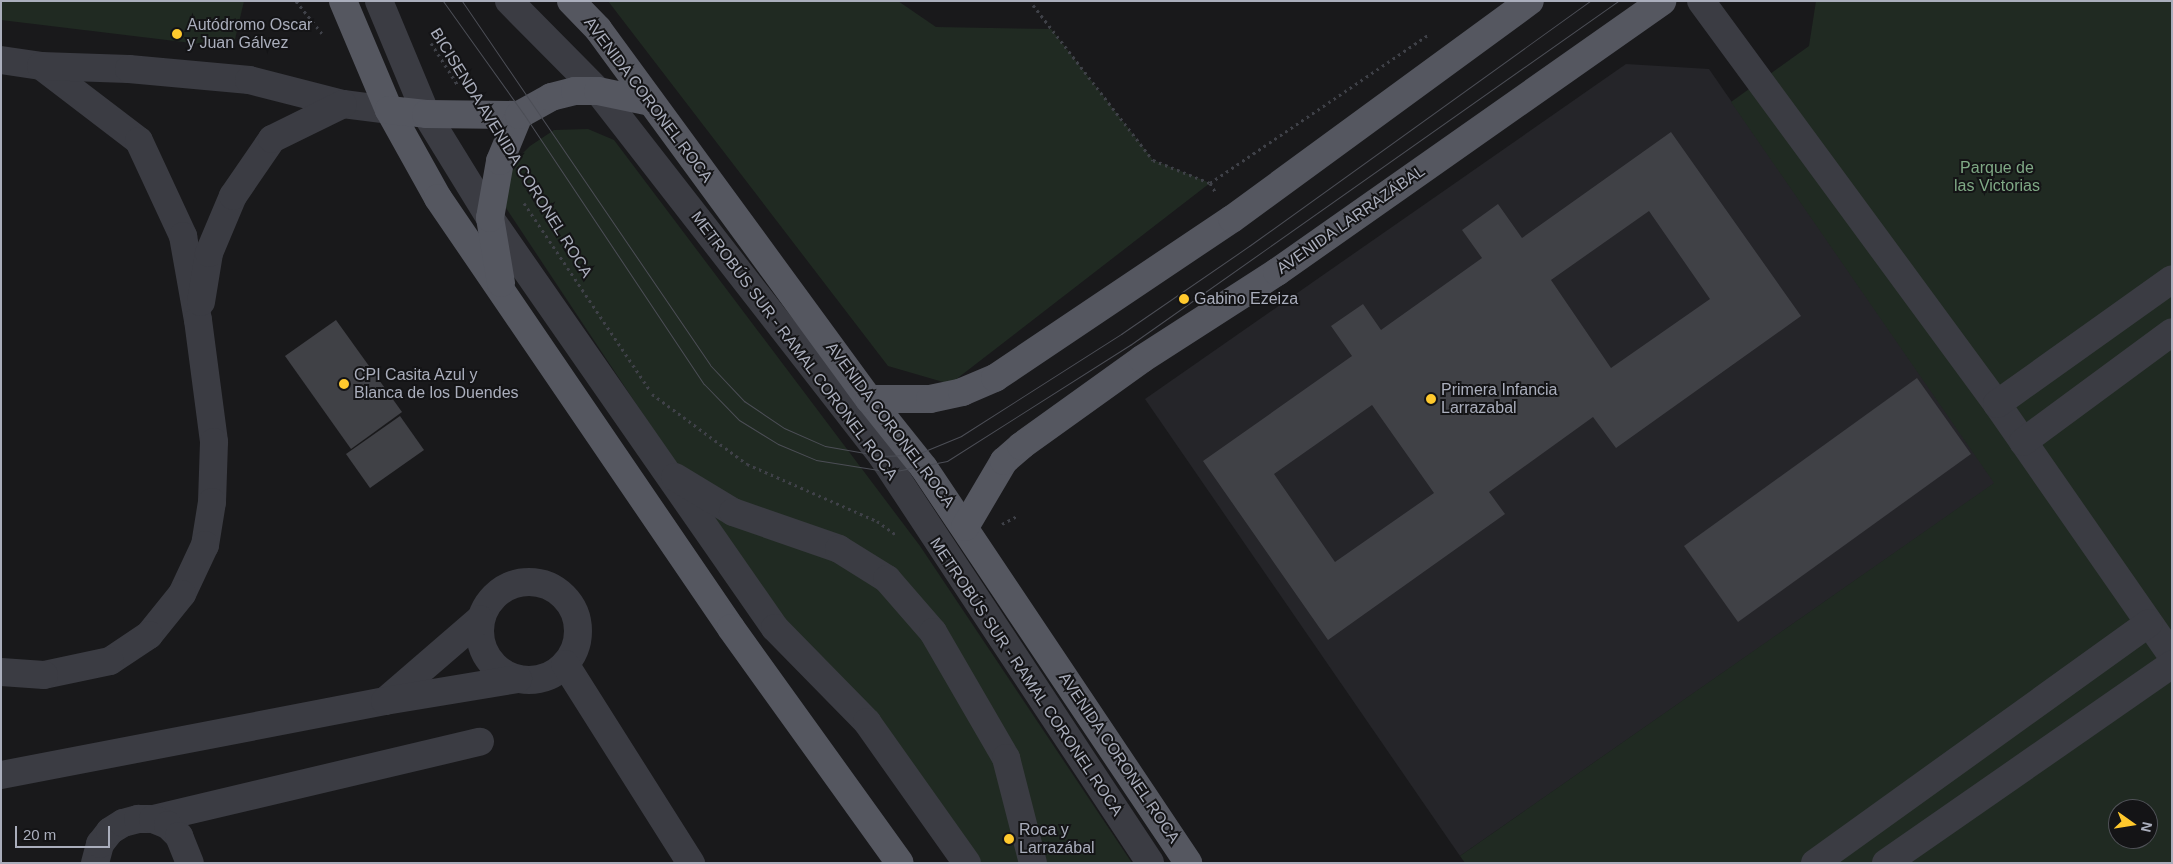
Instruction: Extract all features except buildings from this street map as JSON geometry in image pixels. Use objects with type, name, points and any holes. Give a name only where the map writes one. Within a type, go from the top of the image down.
[{"type":"main road","points":[[343,1],[359,34],[389,110],[438,198],[506,302],[731,628],[900,863]]},
{"type":"main road","name":"AVENIDA CORONEL ROCA","points":[[571,1],[598,30],[869,399],[915,455],[965,527],[1188,863]]},
{"type":"main road","points":[[869,399],[930,399],[962,392],[995,378],[1232,218],[1530,1]]},
{"type":"main road","name":"AVENIDA LARRAZÁBAL","points":[[965,527],[1004,461],[1021,446],[1142,360],[1277,272],[1662,1]]},
{"type":"main road","points":[[389,110],[477,116],[519,115],[551,97],[598,91],[652,102]]},
{"type":"main road","points":[[506,302],[495,260],[490,218],[500,161],[519,115]]},
{"type":"street","points":[[379,1],[426,114],[490,218],[775,628],[867,722],[967,863]]},
{"type":"street","name":"METROBÚS SUR - RAMAL CORONEL ROCA","points":[[509,1],[598,91],[882,456],[1150,863]]},
{"type":"street","points":[[1701,1],[1997,404],[2172,656]]},
{"type":"street","points":[[1,60],[41,66],[129,69],[249,80],[343,104],[389,110]]},
{"type":"street","points":[[1,672],[44,675],[110,661],[149,635],[182,594],[205,545],[212,502],[214,442],[198,320],[183,236],[138,141],[41,66]]},
{"type":"street","points":[[198,320],[209,253],[233,196],[272,139],[343,104]]},
{"type":"street","points":[[1997,404],[2172,279]]},
{"type":"street","points":[[2023,442],[2172,332]]},
{"type":"street","points":[[668,473],[733,512],[839,550],[888,580],[933,632],[1006,758],[1033,863]]},
{"type":"street","points":[[1,775],[385,700],[518,679],[535,680],[551,675],[565,664],[574,651],[578,635],[577,618],[570,603],[559,591],[545,583],[512,584],[498,592],[487,604],[480,619],[479,635],[487,657],[503,674],[518,679]]},
{"type":"street","points":[[385,700],[480,619]]},
{"type":"street","points":[[1815,863],[2149,623]]},
{"type":"street","points":[[565,664],[691,863]]},
{"type":"street","points":[[1886,863],[2172,664]]},
{"type":"street","points":[[95,863],[100,844],[110,831],[138,818],[153,820],[480,742]]},
{"type":"street","points":[[153,820],[179,836],[190,863]]},
{"type":"street","points":[[1163,823],[1168,863]]},
{"type":"path","points":[[296,1],[322,35],[339,39],[359,34]]},
{"type":"path","points":[[1033,5],[1153,160],[1210,183],[1232,218]]},
{"type":"path","points":[[1210,183],[1429,34]]},
{"type":"path","name":"BICISENDA AVENIDA CORONEL ROCA","points":[[428,38],[477,116]]},
{"type":"path","name":"BICISENDA AVENIDA CORONEL ROCA","points":[[500,161],[529,211],[654,396],[747,464],[876,521],[902,540]]},
{"type":"shaded area","points":[[1626,64],[1709,69],[1995,483],[1460,856],[1145,399]]},
{"type":"green space","name":"Autódromo Oscar y Juan Gálvez","points":[[1,1],[244,1],[233,48],[1,20]]},
{"type":"green space","points":[[608,1],[898,1],[936,27],[1051,29],[1153,160],[1210,183],[950,384],[888,366]]},
{"type":"green space","name":"Parque de las Victorias","points":[[1816,1],[2172,1],[2172,863],[1465,863],[1460,856],[1994,483],[1731,102],[1809,46]]},
{"type":"green space","points":[[588,129],[614,140],[920,546],[1132,863],[980,863],[773,610],[506,208],[504,188],[516,160],[530,146],[554,130]]},
{"type":"tram line","points":[[443,1],[523,113],[704,384],[739,420],[778,444],[816,460],[891,472],[947,461],[1130,345],[1618,1]]},
{"type":"tram line","points":[[462,1],[710,365],[744,401],[784,428],[825,446],[882,456],[915,455],[961,436],[1121,334],[1249,246],[1590,1]]},
{"type":"place","name":"Autódromo Oscar y Juan Gálvez","points":[[177,34]]},
{"type":"place","name":"Gabino Ezeiza","points":[[1184,299]]},
{"type":"place","name":"CPI Casita Azul y Blanca de los Duendes","points":[[344,384]]},
{"type":"place","name":"Primera Infancia Larrazabal","points":[[1431,399]]},
{"type":"place","name":"Roca y Larrazábal","points":[[1009,839]]}]
